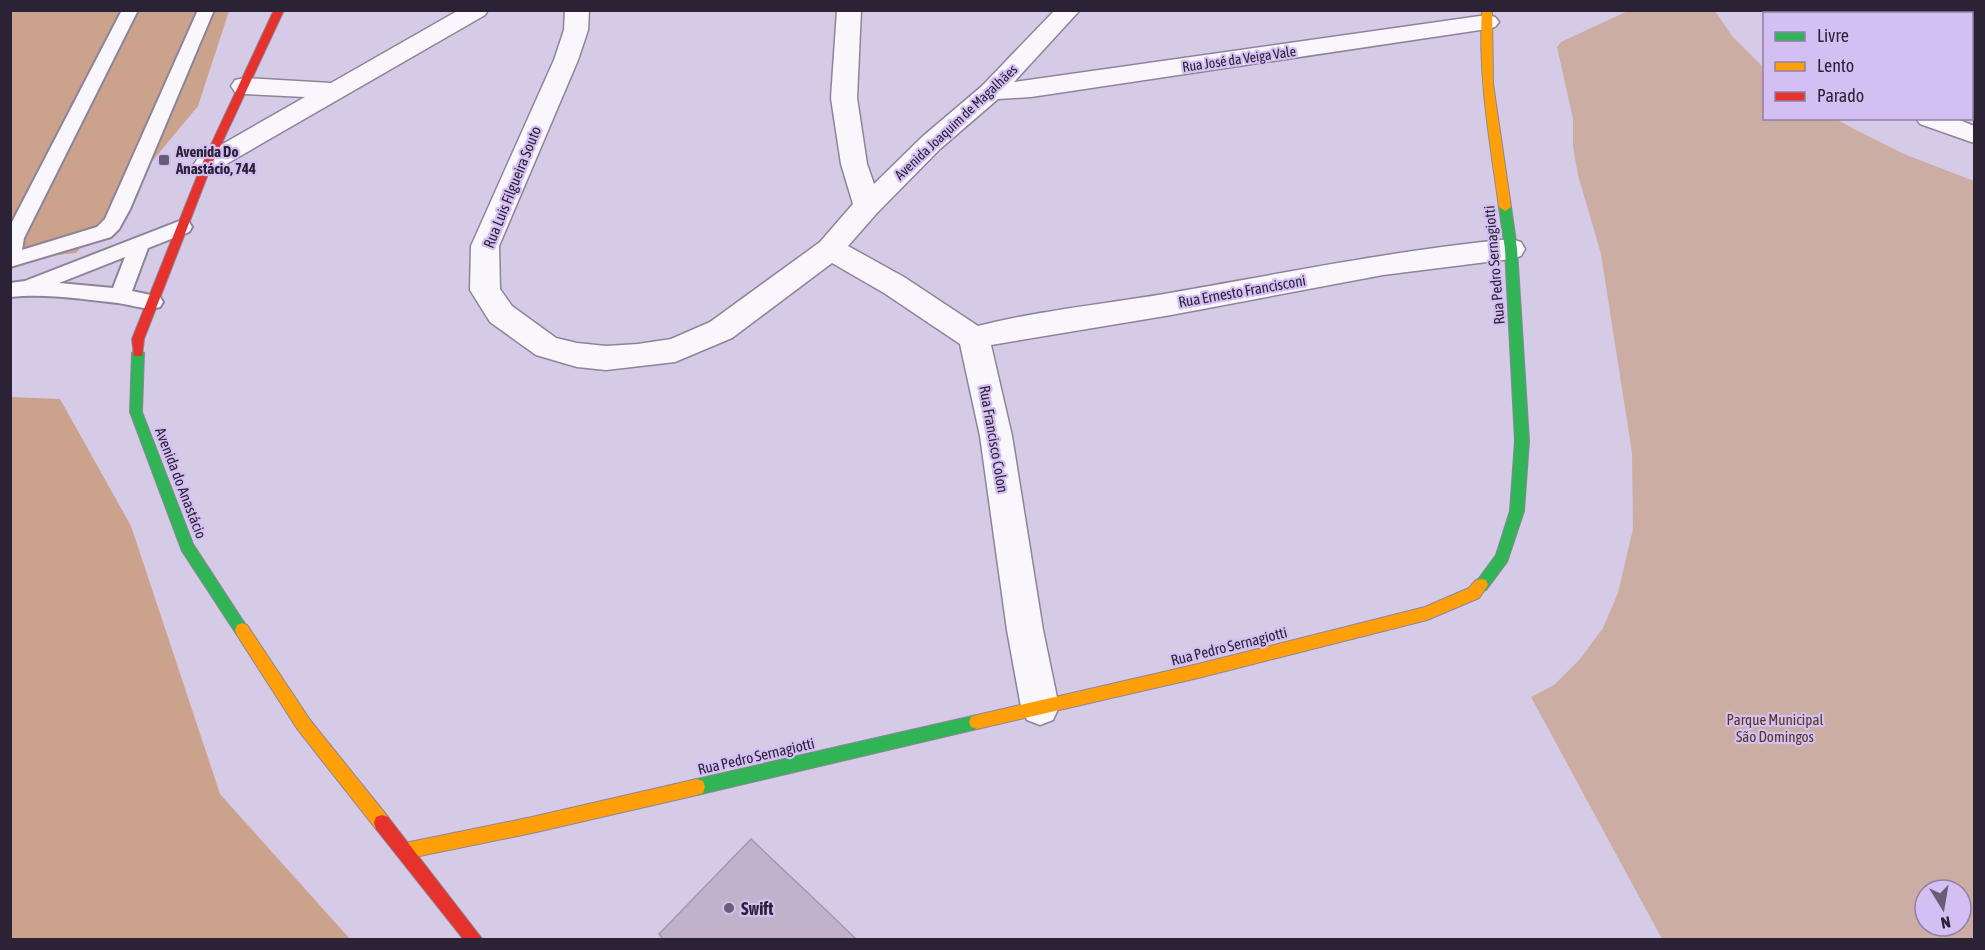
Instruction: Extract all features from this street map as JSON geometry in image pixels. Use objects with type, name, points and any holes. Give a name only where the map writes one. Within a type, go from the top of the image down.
[{"type":"street","name":"Avenida do Anastácio","points":[[279,10],[207,164],[138,339],[136,412],[187,548],[304,725],[475,939]]},
{"type":"street","points":[[207,164],[477,10]]},
{"type":"street","name":"Rua Luis Filgueira Souto","points":[[577,10],[576,30],[566,60],[485,246],[485,290],[501,314],[546,347],[577,355],[606,358],[638,356],[675,350],[721,330],[765,300],[830,249],[867,206]]},
{"type":"street","points":[[849,10],[844,98],[854,164],[867,206]]},
{"type":"street","name":"Avenida Joaquim de Magalhães","points":[[867,206],[931,143],[991,92],[1068,10]]},
{"type":"street","name":"Rua José da Veiga Vale","points":[[991,92],[1031,89],[1487,16]]},
{"type":"street","name":"Rua Pedro Sernagiotti","points":[[405,851],[532,825],[1040,707],[1416,616],[1474,593],[1502,558],[1517,511],[1522,441],[1511,249],[1486,72],[1484,42],[1487,16]]},
{"type":"street","points":[[243,86],[337,91]]},
{"type":"street","points":[[1934,120],[1974,135]]},
{"type":"street","points":[[830,249],[894,285],[974,338]]},
{"type":"street","name":"Rua Ernesto Francisconi","points":[[974,338],[1008,329],[1127,312],[1364,269],[1467,252],[1511,249]]},
{"type":"street","name":"Rua Francisco Colon","points":[[974,338],[996,436],[1025,630],[1040,707]]},
{"type":"lane","points":[[130,10],[12,239],[11,260],[104,232],[112,224],[121,209],[206,10]]},
{"type":"lane","points":[[19,289],[182,227]]},
{"type":"lane","points":[[120,296],[140,243]]},
{"type":"lane","points":[[19,289],[120,296],[153,302]]},
{"type":"green space","name":"Parque Municipal São Domingos","points":[[1630,10],[1715,11],[1732,36],[1763,67],[1763,120],[1838,120],[1904,154],[1974,181],[1974,939],[1662,939],[1531,697],[1554,685],[1580,659],[1603,628],[1618,593],[1633,529],[1632,453],[1601,254],[1578,175],[1573,147],[1573,119],[1557,47],[1561,42]]},
{"type":"shaded area","points":[[10,11],[229,11],[198,106],[76,253],[11,260]]},
{"type":"shaded area","points":[[11,397],[60,399],[131,526],[220,794],[350,939],[11,939]]},
{"type":"building","points":[[751,839],[857,940],[664,940],[659,934]]},
{"type":"traffic: fast","points":[[1481,585],[1502,558],[1517,511],[1522,441],[1511,249],[1505,207]]},
{"type":"traffic: fast","points":[[138,353],[136,412],[187,547],[242,630]]},
{"type":"traffic: fast","points":[[697,787],[977,722]]},
{"type":"traffic: slow","points":[[1487,10],[1488,84],[1505,207]]},
{"type":"traffic: slow","points":[[977,722],[1198,671],[1427,613],[1474,593],[1481,585]]},
{"type":"traffic: slow","points":[[242,630],[304,725],[382,823]]},
{"type":"traffic: slow","points":[[405,851],[697,787]]},
{"type":"traffic: jam","points":[[138,353],[138,339],[207,164],[279,10]]},
{"type":"traffic: jam","points":[[382,823],[475,940]]},
{"type":"place","name":"Avenida Do Anastácio, 744","points":[[164,160]]},
{"type":"place","name":"Swift","points":[[729,908]]}]
